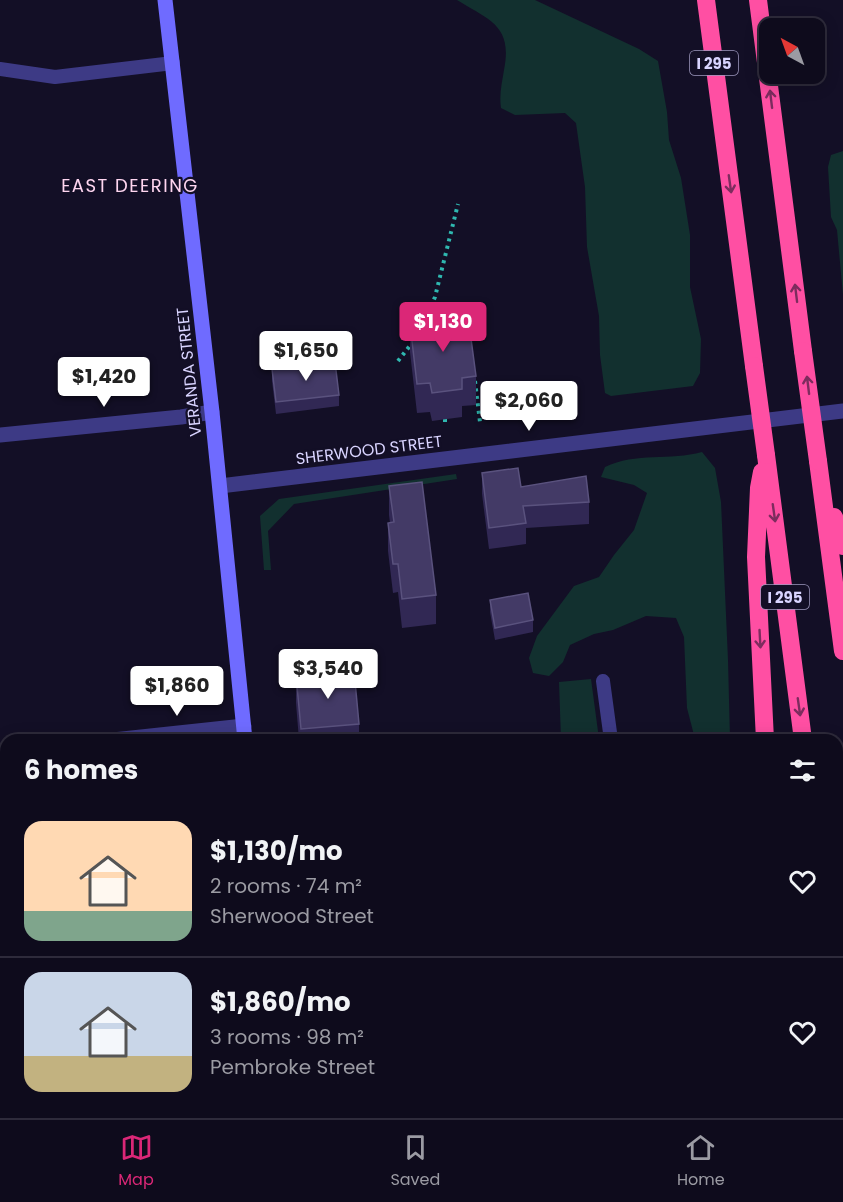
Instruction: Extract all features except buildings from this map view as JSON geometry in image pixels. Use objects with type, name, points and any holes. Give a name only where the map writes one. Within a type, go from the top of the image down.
[{"type":"highway","name":"I 295","points":[[706,0],[802,734]]},
{"type":"highway","points":[[758,0],[843,651]]},
{"type":"highway","points":[[765,734],[756,557],[759,488],[766,455]]},
{"type":"highway","points":[[818,460],[843,546]]},
{"type":"main road","name":"VERANDA STREET","points":[[165,0],[212,412],[245,733]]},
{"type":"street","name":"SHERWOOD STREET","points":[[220,486],[843,411]]},
{"type":"street","points":[[0,435],[212,412]]},
{"type":"street","points":[[225,734],[245,733]]},
{"type":"lane","points":[[0,69],[55,77],[173,63]]},
{"type":"lane","points":[[603,681],[610,734]]},
{"type":"path","points":[[398,361],[418,335],[435,297],[458,204]]},
{"type":"path","points":[[407,350],[418,348]]},
{"type":"path","points":[[474,376],[480,422]]},
{"type":"path","points":[[445,419],[445,426]]},
{"type":"green space","points":[[457,0],[535,0],[639,49],[658,61],[667,112],[669,140],[681,178],[690,235],[690,287],[701,339],[700,373],[693,386],[611,396],[605,393],[600,355],[599,316],[587,247],[585,187],[576,123],[565,113],[515,115],[501,108],[506,55],[502,33],[488,19]]},
{"type":"green space","points":[[843,151],[843,295],[837,230],[831,217],[828,167],[831,155]]},
{"type":"green space","points":[[702,452],[715,468],[721,502],[730,734],[694,734],[687,708],[684,637],[676,618],[646,616],[613,630],[594,634],[570,645],[563,662],[549,676],[533,673],[529,658],[537,636],[574,586],[599,577],[634,530],[647,493],[634,485],[601,477],[605,467],[617,462],[641,458],[690,455]]},
{"type":"green space","points":[[456,474],[457,479],[294,504],[268,531],[271,570],[264,570],[260,516],[279,499]]},
{"type":"green space","points":[[591,679],[598,734],[561,734],[559,682]]},
{"type":"district","name":"EAST DEERING","points":[[130,185]]}]
